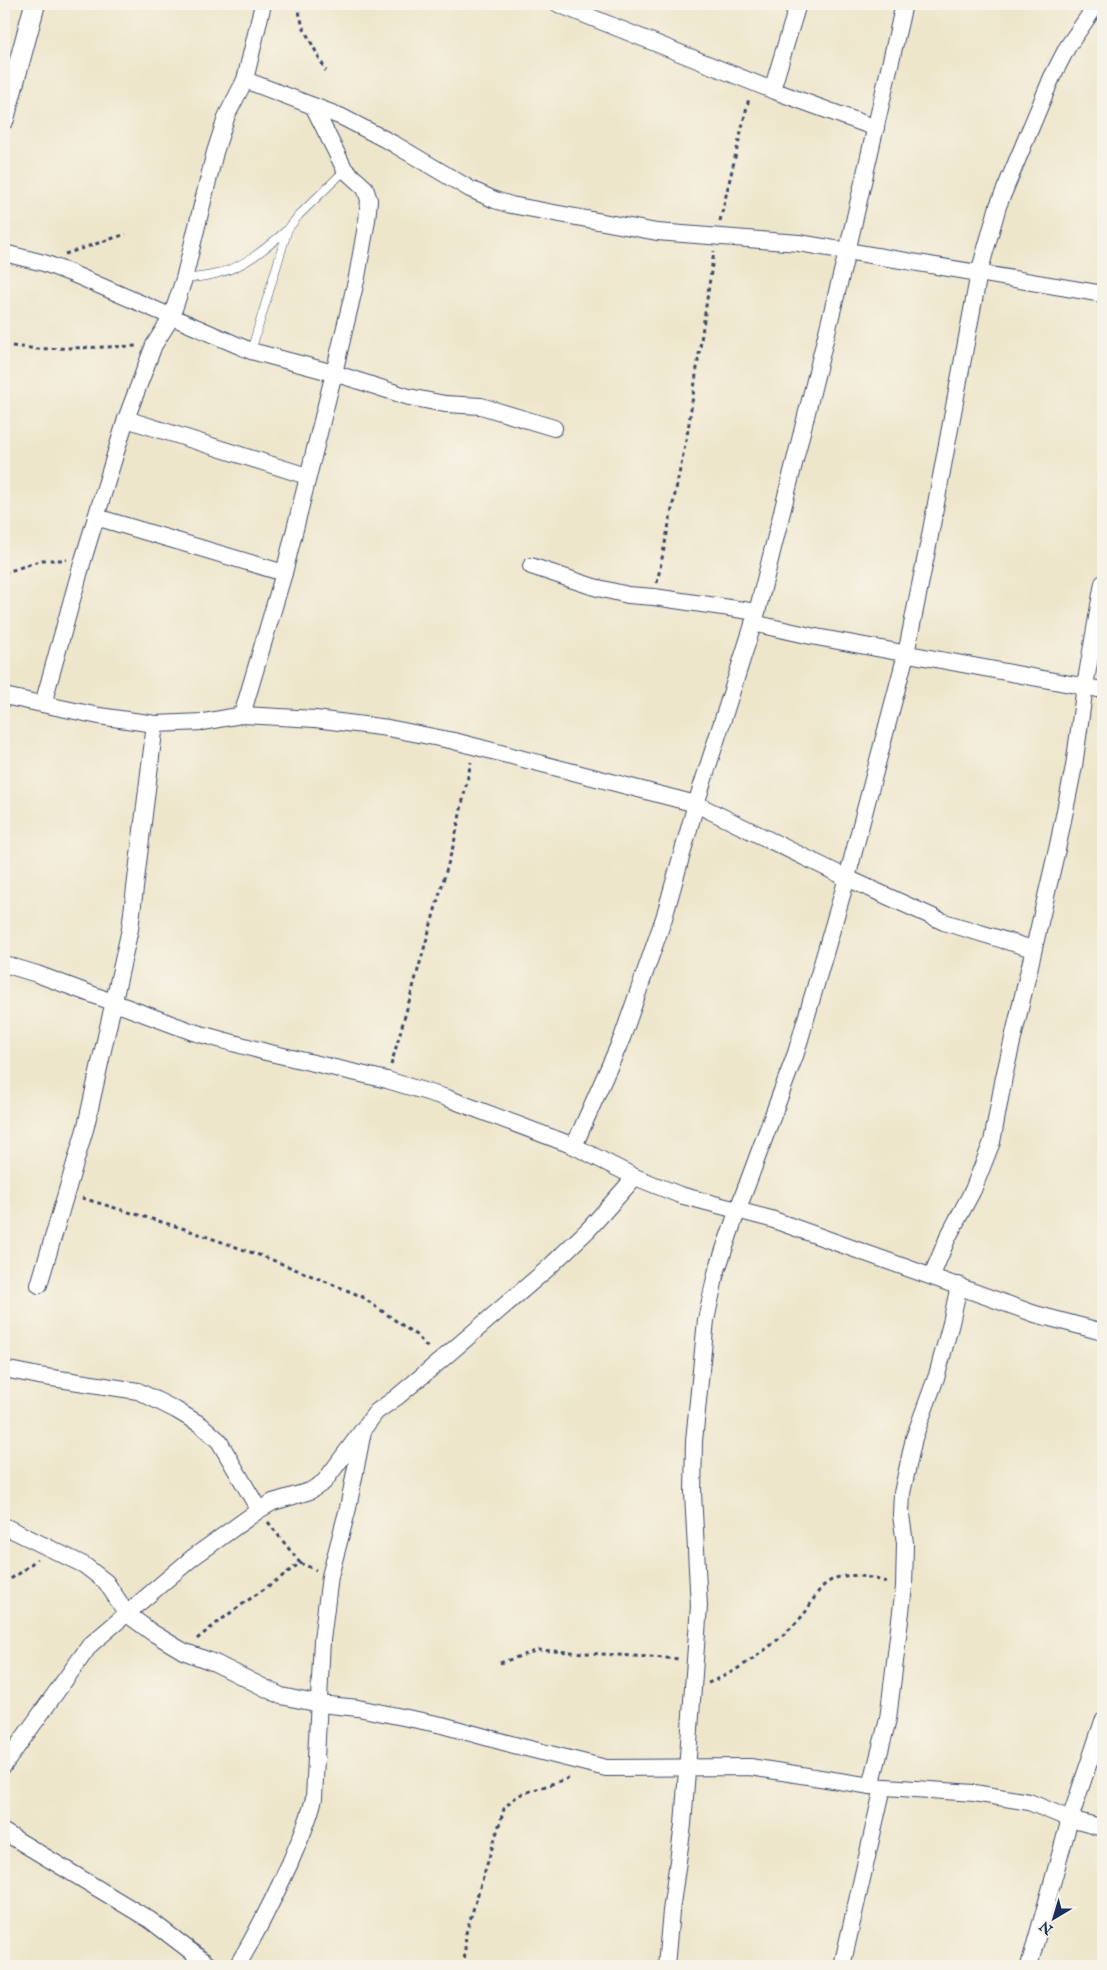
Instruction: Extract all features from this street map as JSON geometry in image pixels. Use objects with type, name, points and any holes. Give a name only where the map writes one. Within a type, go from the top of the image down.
[{"type":"street","points":[[4,119],[35,4]]},
{"type":"street","points":[[43,704],[83,560],[126,419],[154,345],[171,318],[184,279],[215,152],[227,115],[245,80],[263,4]]},
{"type":"street","points":[[558,4],[753,83],[876,128]]},
{"type":"street","points":[[772,90],[798,4]]},
{"type":"street","points":[[574,1146],[622,1038],[664,918],[696,804],[755,618],[848,252],[904,4]]},
{"type":"street","points":[[666,1966],[670,1911],[683,1825],[698,1606],[693,1493],[694,1441],[706,1320],[716,1273],[796,1053],[848,878],[906,654],[930,540],[979,273],[998,206],[1052,77],[1068,46],[1097,4]]},
{"type":"street","points":[[245,80],[313,106],[365,129],[470,189],[495,200],[538,211],[657,232],[799,243],[1103,294]]},
{"type":"street","points":[[242,715],[284,573],[334,373],[357,277],[369,200],[366,188],[346,170],[313,106]]},
{"type":"street","points":[[4,253],[44,263],[115,291],[171,318],[251,351],[334,373],[409,397],[445,404],[481,406],[554,428]]},
{"type":"street","points":[[126,419],[307,476]]},
{"type":"street","points":[[96,517],[284,573]]},
{"type":"street","points":[[531,566],[594,587],[628,595],[654,597],[755,618],[906,654],[1103,690]]},
{"type":"street","points":[[932,1275],[948,1237],[973,1190],[992,1142],[1004,1077],[1058,845],[1074,766],[1085,686],[1103,584]]},
{"type":"street","points":[[4,696],[99,716],[156,724],[203,722],[242,715],[315,719],[388,728],[474,746],[696,804],[848,878],[944,922],[1033,949]]},
{"type":"street","points":[[39,1285],[86,1126],[130,929],[156,724]]},
{"type":"street","points":[[4,964],[193,1032],[266,1052],[387,1080],[447,1098],[574,1146],[635,1178],[680,1195],[738,1209],[815,1233],[1035,1314],[1103,1332]]},
{"type":"street","points":[[4,1765],[90,1646],[192,1558],[259,1510],[273,1502],[310,1491],[324,1482],[376,1412],[397,1398],[546,1270],[588,1230],[635,1178]]},
{"type":"street","points":[[842,1966],[888,1719],[904,1587],[905,1543],[902,1493],[914,1438],[937,1375],[951,1323],[958,1285]]},
{"type":"street","points":[[4,1369],[138,1391],[176,1410],[201,1426],[219,1441],[259,1510]]},
{"type":"street","points":[[237,1966],[251,1944],[275,1896],[310,1818],[314,1798],[322,1640],[330,1576],[348,1508],[364,1426]]},
{"type":"street","points":[[4,1526],[84,1565],[106,1582],[127,1614],[153,1633],[183,1651],[214,1663],[281,1696],[320,1704],[358,1708],[442,1725],[606,1768],[750,1766],[877,1786],[974,1793],[1028,1802],[1070,1819],[1103,1828]]},
{"type":"street","points":[[1029,1966],[1070,1819],[1103,1721]]},
{"type":"street","points":[[4,1832],[150,1920],[210,1966]]},
{"type":"lane","points":[[184,279],[218,274],[238,266],[264,250],[288,229],[306,208],[346,170]]},
{"type":"lane","points":[[251,351],[288,229]]},
{"type":"path","points":[[296,4],[303,27],[326,72]]},
{"type":"path","points":[[654,597],[688,430],[717,237],[753,83]]},
{"type":"path","points":[[44,263],[85,246],[126,234]]},
{"type":"path","points":[[4,345],[38,349],[154,345]]},
{"type":"path","points":[[4,574],[42,560],[83,560]]},
{"type":"path","points":[[387,1080],[454,843],[474,746]]},
{"type":"path","points":[[67,1193],[185,1229],[270,1259],[361,1296],[416,1335],[440,1361]]},
{"type":"path","points":[[259,1510],[300,1563],[330,1576]]},
{"type":"path","points":[[4,1583],[20,1573],[50,1547]]},
{"type":"path","points":[[183,1651],[245,1601],[276,1582],[300,1563]]},
{"type":"path","points":[[693,1689],[719,1679],[768,1647],[788,1631],[806,1612],[813,1598],[830,1581],[845,1577],[866,1576],[904,1587]]},
{"type":"path","points":[[500,1664],[538,1650],[695,1660]]},
{"type":"path","points":[[464,1966],[466,1933],[504,1809],[511,1800],[519,1795],[576,1776]]}]
